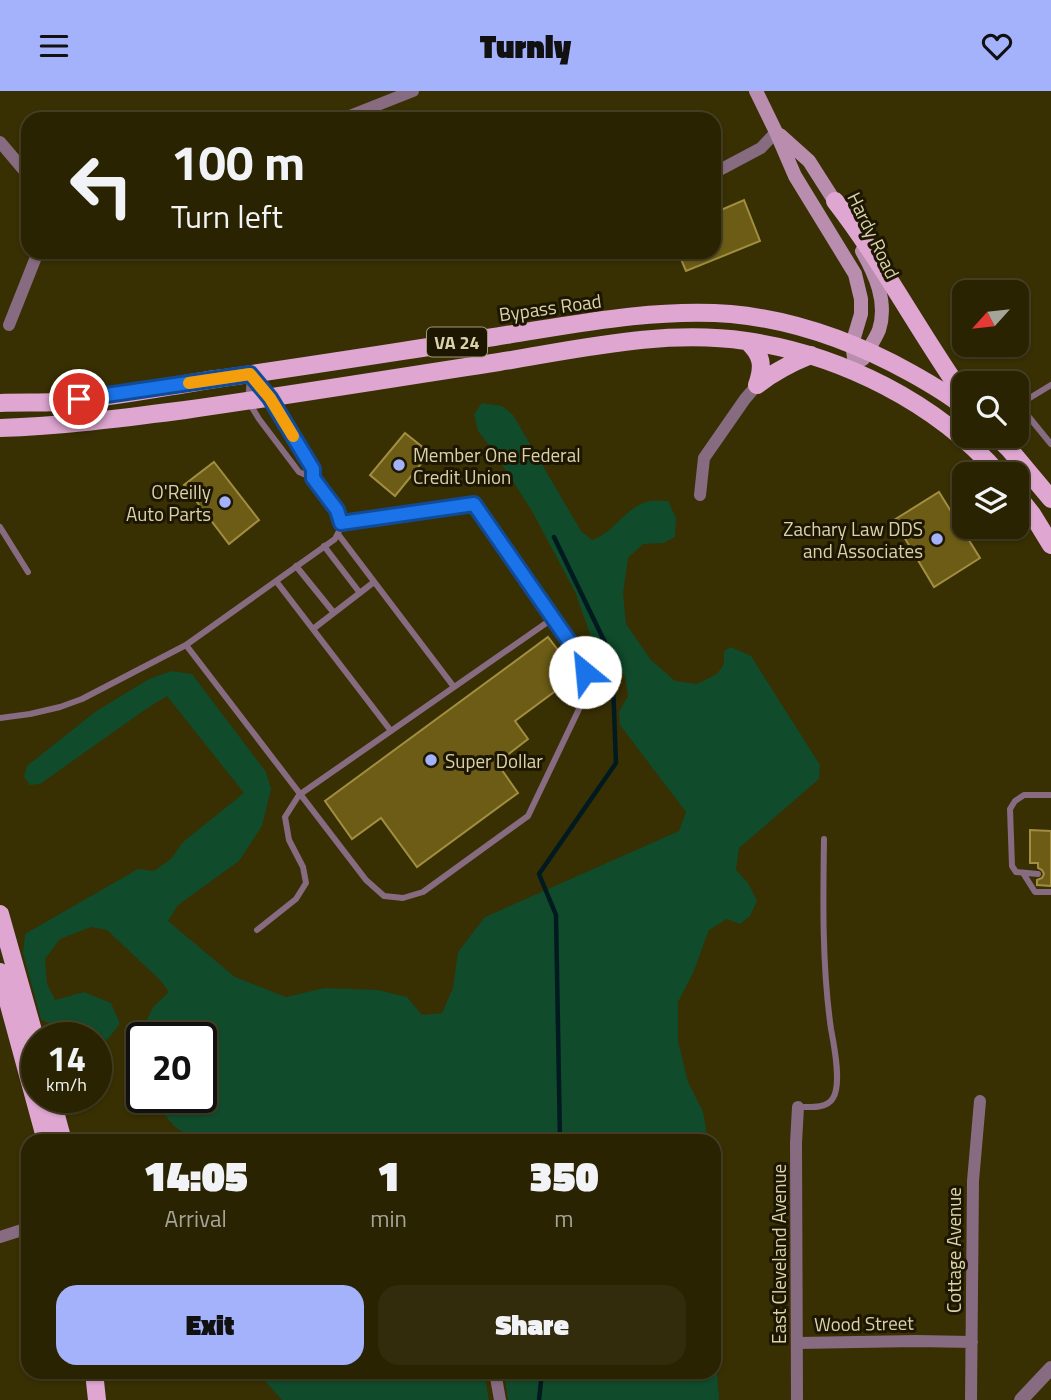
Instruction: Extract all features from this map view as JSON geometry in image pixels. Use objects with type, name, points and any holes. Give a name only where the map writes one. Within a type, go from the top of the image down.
[{"type":"main road","name":"Hardy Road","points":[[756,91],[795,177],[855,274],[861,307],[860,347],[856,371]]},
{"type":"main road","name":"Hardy Road","points":[[776,132],[809,161],[835,201],[877,281],[882,315],[880,323],[878,330],[860,347]]},
{"type":"main road","points":[[835,201],[858,230],[952,378]]},
{"type":"main road","name":"Bypass Road","points":[[0,403],[58,402],[576,324],[655,314],[691,313],[730,314],[797,326],[860,347],[936,387],[952,398]]},
{"type":"main road","name":"VA 24","points":[[0,428],[110,420],[631,342],[709,338],[779,347],[856,371],[891,389],[943,422],[987,462]]},
{"type":"main road","points":[[747,341],[758,351],[760,357],[757,385]]},
{"type":"main road","points":[[757,385],[783,367],[811,355]]},
{"type":"main road","points":[[0,409],[43,402]]},
{"type":"main road","points":[[1008,448],[1051,500]]},
{"type":"main road","points":[[1029,510],[1051,545]]},
{"type":"main road","points":[[0,914],[31,1022]]},
{"type":"main road","points":[[0,972],[44,1134]]},
{"type":"main road","points":[[55,1113],[61,1134]]},
{"type":"main road","points":[[95,1379],[97,1400]]},
{"type":"street","points":[[360,112],[413,91]]},
{"type":"street","points":[[721,169],[761,148],[776,132]]},
{"type":"street","points":[[0,142],[21,167]]},
{"type":"street","points":[[9,325],[35,259]]},
{"type":"street","points":[[700,495],[705,458],[757,385]]},
{"type":"street","points":[[1032,514],[1051,500]]},
{"type":"street","name":"Cottage Avenue","points":[[971,1400],[972,1181],[980,1101]]},
{"type":"street","name":"East Cleveland Avenue","points":[[797,1400],[798,1107]]},
{"type":"street","points":[[0,1237],[21,1230]]},
{"type":"street","name":"Wood Street","points":[[798,1343],[972,1342]]},
{"type":"street","points":[[1021,1400],[1051,1368]]},
{"type":"street","points":[[496,1379],[500,1400]]},
{"type":"lane","points":[[250,374],[270,398],[313,469],[313,478]]},
{"type":"lane","points":[[0,718],[60,707],[112,684],[186,645],[335,539],[341,523],[337,510],[313,478],[299,472],[247,401],[250,374]]},
{"type":"lane","points":[[1029,398],[1051,385]]},
{"type":"lane","points":[[1041,391],[1051,393]]},
{"type":"lane","points":[[1029,417],[1051,445]]},
{"type":"lane","points":[[186,645],[299,795],[366,880],[384,897],[403,898],[423,892],[528,816],[590,686],[580,657],[474,504],[341,523]]},
{"type":"lane","points":[[0,527],[28,572]]},
{"type":"lane","points":[[338,534],[454,687]]},
{"type":"lane","points":[[324,546],[360,593]]},
{"type":"lane","points":[[296,566],[334,613]]},
{"type":"lane","points":[[276,581],[391,731]]},
{"type":"lane","points":[[313,629],[374,582]]},
{"type":"lane","points":[[257,930],[296,899],[306,883],[303,867],[289,840],[285,817],[299,795],[552,619]]},
{"type":"lane","points":[[1038,874],[1016,872],[1012,866],[1010,810],[1015,800],[1024,795],[1051,795]]},
{"type":"lane","points":[[798,1107],[825,1105],[835,1093],[837,1072],[822,911],[824,839]]},
{"type":"lane","points":[[1023,873],[1035,891],[1051,892]]},
{"type":"green space","points":[[482,403],[502,406],[513,415],[581,531],[592,540],[607,532],[638,505],[648,501],[668,501],[676,518],[675,537],[663,543],[643,544],[628,558],[623,593],[626,624],[651,660],[675,681],[697,684],[717,674],[724,664],[724,651],[731,647],[751,656],[820,765],[819,779],[739,848],[736,870],[748,883],[757,901],[750,916],[740,924],[727,919],[709,930],[693,973],[678,1002],[678,1041],[688,1082],[703,1112],[707,1134],[185,1134],[163,1113],[217,1113],[217,1022],[146,1022],[153,1007],[169,992],[160,980],[107,930],[91,927],[60,939],[45,959],[47,984],[55,1000],[84,992],[111,1003],[120,1024],[112,1034],[112,1022],[46,1022],[41,1019],[23,953],[25,934],[138,869],[154,871],[171,859],[183,842],[244,793],[167,696],[40,784],[30,785],[24,777],[27,766],[95,712],[149,679],[171,671],[192,674],[266,772],[271,789],[262,826],[239,861],[178,905],[168,921],[235,977],[286,997],[325,988],[378,990],[407,997],[422,1015],[442,1013],[453,988],[458,952],[485,917],[679,831],[686,812],[620,725],[619,712],[628,696],[625,676],[594,645],[575,592],[532,511],[478,431],[474,414]]},
{"type":"green space","points":[[238,1379],[485,1379],[489,1400],[282,1400],[264,1380]]},
{"type":"green space","points":[[505,1379],[718,1379],[719,1400],[508,1400]]},
{"type":"building","points":[[744,200],[760,241],[721,257],[721,210]]},
{"type":"building","points":[[681,259],[716,259],[686,271]]},
{"type":"building","points":[[405,433],[430,453],[395,496],[370,475]]},
{"type":"building","points":[[214,462],[259,520],[229,544],[184,485]]},
{"type":"building","name":"Zachary Law DDS and Associates","points":[[939,492],[952,513],[952,539],[968,539],[980,558],[934,587],[894,520]]},
{"type":"building","points":[[548,637],[577,675],[515,721],[528,739],[497,763],[518,793],[417,867],[381,818],[352,839],[325,801]]},
{"type":"building","points":[[1030,830],[1051,831],[1051,886],[1037,885],[1037,880],[1044,874],[1038,868],[1038,863],[1030,863]]},
{"type":"waterway","points":[[554,537],[612,657],[616,763],[539,874],[556,915],[560,1134]]},
{"type":"waterway","points":[[539,1400],[541,1379]]},
{"type":"slow traffic","points":[[189,383],[250,374],[270,398],[293,436]]},
{"type":"place","name":"Member One Federal Credit Union","points":[[399,465]]},
{"type":"place","name":"O'Reilly Auto Parts","points":[[225,502]]},
{"type":"place","name":"Zachary Law DDS and Associates","points":[[937,539]]},
{"type":"place","name":"Super Dollar","points":[[431,760]]},
{"type":"route","points":[[79,399],[250,374],[270,398],[313,469],[313,478],[337,510],[341,523],[474,504],[580,657],[585,672]]}]
